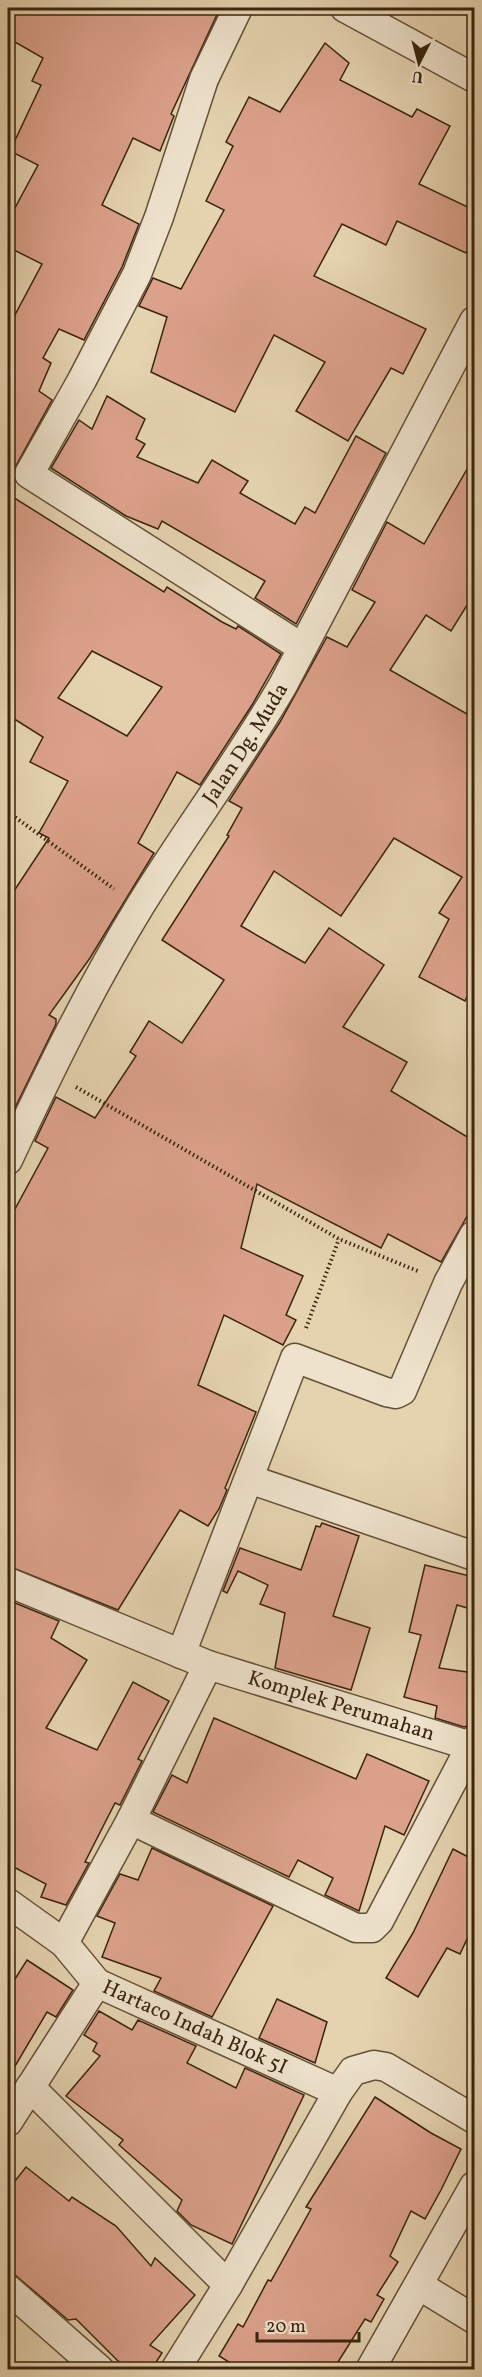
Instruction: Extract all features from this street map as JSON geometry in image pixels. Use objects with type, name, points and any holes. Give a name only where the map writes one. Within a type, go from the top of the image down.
[{"type":"street","points":[[238,8],[204,80],[159,217],[137,274],[82,380],[29,474],[301,647]]},
{"type":"street","points":[[345,8],[474,78]]},
{"type":"street","name":"Jalan Dg. Muda","points":[[8,1160],[75,1020],[139,907],[195,819],[254,734],[474,321]]},
{"type":"street","points":[[181,1654],[295,1358],[386,1392],[396,1394],[402,1391],[448,1283],[474,1235]]},
{"type":"street","points":[[249,1479],[474,1556]]},
{"type":"street","name":"Komplek Perumahan","points":[[8,1582],[208,1665],[473,1744]]},
{"type":"street","points":[[64,1943],[131,1820],[208,1665]]},
{"type":"street","points":[[131,1820],[356,1928],[372,1928],[379,1921],[473,1744]]},
{"type":"street","name":"Hartaco Indah Blok 5I","points":[[8,1903],[64,1943],[97,1983],[338,2092]]},
{"type":"street","points":[[8,2122],[97,1983]]},
{"type":"street","points":[[175,2370],[228,2285],[338,2092],[353,2072],[374,2065],[386,2067],[474,2119]]},
{"type":"street","points":[[30,2087],[228,2285]]},
{"type":"street","points":[[370,2370],[420,2286],[474,2186]]},
{"type":"street","points":[[420,2286],[474,2319]]},
{"type":"street","points":[[8,2289],[100,2370]]},
{"type":"path","points":[[8,812],[139,907]]},
{"type":"path","points":[[49,1072],[339,1239],[448,1283]]},
{"type":"path","points":[[295,1358],[339,1239]]},
{"type":"building","points":[[8,8],[220,8],[171,114],[174,116],[160,151],[133,138],[102,205],[139,224],[122,267],[84,340],[59,329],[43,358],[51,363],[39,391],[52,400],[13,471],[8,468],[8,328],[42,264],[8,247],[8,221],[38,165],[10,151],[41,85],[32,81],[43,58],[8,38]]},
{"type":"building","points":[[325,43],[349,63],[340,80],[412,117],[417,109],[450,126],[419,184],[474,210],[474,235],[466,253],[397,221],[386,245],[342,224],[314,276],[426,329],[403,374],[391,368],[348,441],[296,411],[325,362],[274,335],[235,412],[151,372],[167,317],[139,306],[153,278],[181,289],[224,210],[206,201],[233,146],[226,142],[249,97],[280,112]]},
{"type":"building","points":[[107,396],[145,419],[136,439],[145,444],[137,457],[198,483],[212,460],[248,481],[240,493],[295,524],[305,507],[315,513],[356,436],[386,453],[296,624],[255,598],[265,581],[162,521],[158,529],[126,516],[51,468],[79,420],[92,429]]},
{"type":"building","points":[[474,457],[474,594],[451,631],[426,615],[390,670],[474,718],[474,982],[465,1001],[419,977],[449,919],[439,913],[462,877],[394,838],[341,916],[274,871],[241,926],[305,963],[329,928],[384,965],[343,1027],[407,1062],[391,1091],[474,1141],[474,1204],[441,1262],[388,1234],[381,1248],[257,1184],[241,1248],[303,1276],[286,1315],[296,1320],[283,1345],[224,1315],[198,1385],[256,1412],[225,1488],[227,1490],[219,1509],[208,1526],[180,1510],[118,1610],[8,1566],[8,1222],[48,1148],[35,1141],[56,1097],[95,1118],[136,1056],[130,1052],[149,1021],[182,1043],[224,980],[162,940],[229,836],[227,835],[242,808],[229,801],[280,722],[327,637],[347,647],[375,602],[352,590],[387,522],[424,544]]},
{"type":"building","points":[[8,494],[164,592],[167,587],[222,622],[236,629],[238,626],[281,654],[252,705],[200,785],[177,772],[138,843],[154,853],[90,958],[49,1015],[56,1019],[56,1024],[8,1122],[8,900],[49,838],[39,833],[68,781],[30,762],[43,737],[8,715]],"holes":[[[92,651],[162,687],[127,736],[58,698]]]},
{"type":"building","points":[[322,1523],[359,1536],[333,1616],[370,1628],[351,1690],[275,1668],[285,1613],[260,1604],[268,1585],[238,1571],[227,1593],[223,1591],[240,1548],[301,1570],[316,1526],[320,1527]]},
{"type":"building","points":[[425,1565],[474,1577],[474,1610],[457,1605],[439,1668],[474,1673],[474,1724],[464,1727],[435,1718],[437,1706],[404,1697],[421,1635],[409,1632]]},
{"type":"building","points":[[8,1600],[59,1621],[51,1638],[87,1660],[46,1728],[97,1750],[133,1682],[169,1701],[138,1759],[142,1761],[120,1805],[115,1803],[85,1862],[89,1863],[66,1905],[41,1897],[46,1884],[8,1864]]},
{"type":"building","points":[[214,1718],[356,1779],[367,1754],[429,1781],[404,1835],[385,1826],[359,1911],[325,1895],[333,1878],[298,1860],[289,1877],[153,1812],[172,1775],[187,1783]]},
{"type":"building","points":[[152,1848],[273,1906],[212,2017],[154,1991],[161,1978],[102,1957],[115,1923],[97,1916],[120,1874],[138,1880]]},
{"type":"building","points":[[453,1849],[474,1860],[474,1924],[460,1954],[447,1948],[418,1997],[386,1978],[413,1933]]},
{"type":"building","points":[[27,1960],[73,1990],[56,2017],[47,2012],[8,2078],[8,1990]]},
{"type":"building","points":[[277,1999],[327,2022],[315,2063],[259,2038]]},
{"type":"building","points":[[99,2011],[132,2030],[138,2020],[196,2046],[187,2063],[236,2088],[245,2068],[304,2095],[232,2244],[191,2225],[177,2211],[182,2200],[119,2145],[123,2140],[66,2096],[100,2056],[93,2051],[97,2043],[84,2035]]},
{"type":"building","points":[[375,2097],[431,2133],[461,2149],[425,2219],[411,2211],[390,2256],[398,2262],[377,2295],[384,2299],[371,2322],[365,2319],[333,2370],[242,2370],[219,2356],[238,2324],[243,2327],[268,2280],[271,2281],[311,2209],[306,2207]]},
{"type":"building","points":[[26,2167],[69,2201],[72,2197],[116,2226],[151,2266],[155,2258],[195,2295],[150,2345],[162,2353],[151,2370],[130,2370],[76,2319],[68,2320],[8,2269],[8,2190]]}]
